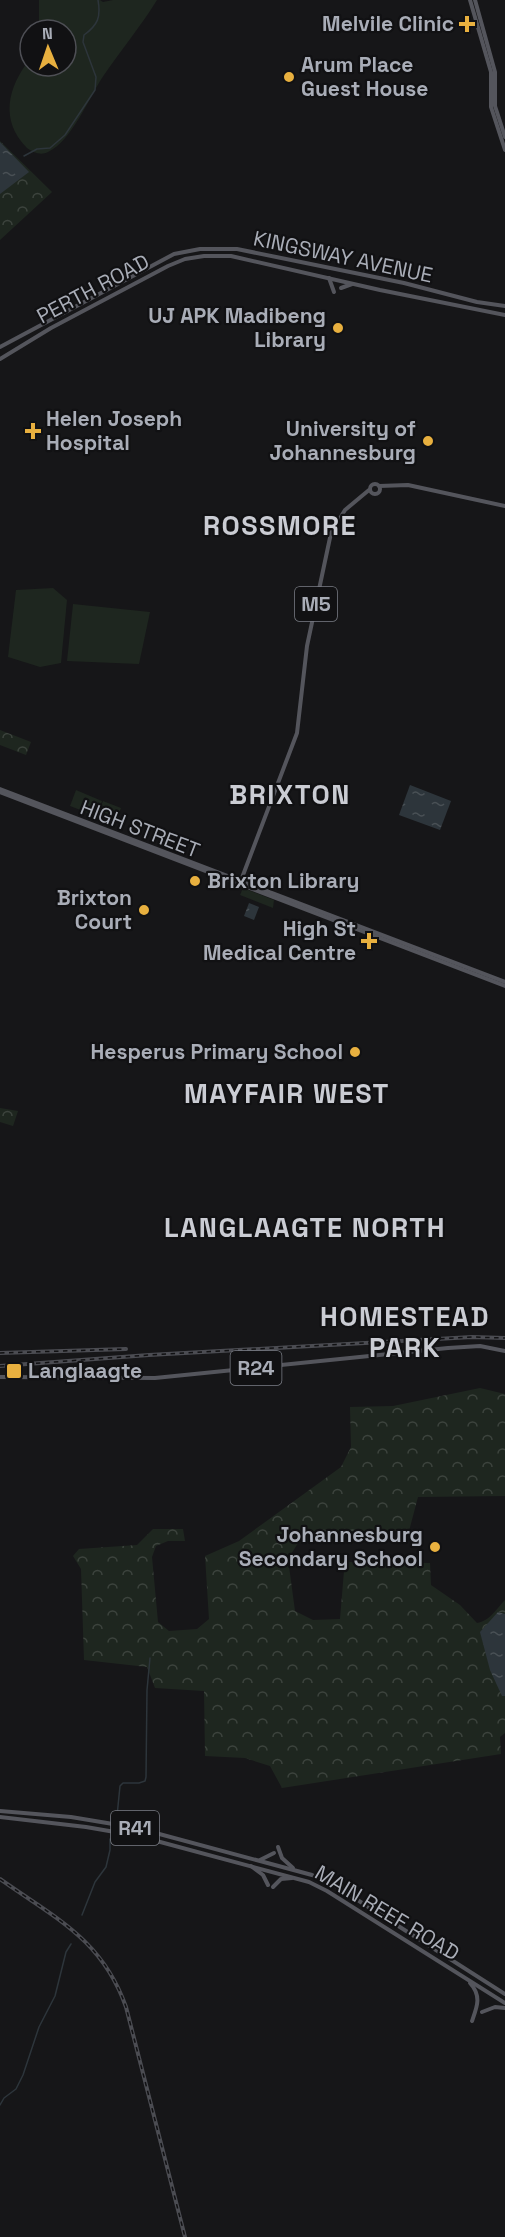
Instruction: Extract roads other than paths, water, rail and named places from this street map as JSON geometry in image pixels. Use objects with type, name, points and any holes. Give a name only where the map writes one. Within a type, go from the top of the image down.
[{"type":"main road","points":[[473,0],[495,72],[493,107],[505,150]]},
{"type":"main road","points":[[493,107],[505,137]]},
{"type":"main road","name":"KINGSWAY AVENUE","points":[[174,254],[200,249],[237,249],[404,283],[477,302],[505,306]]},
{"type":"main road","name":"PERTH ROAD","points":[[0,346],[174,254]]},
{"type":"main road","name":"KINGSWAY AVENUE","points":[[204,256],[238,257],[352,284],[505,315]]},
{"type":"main road","name":"PERTH ROAD","points":[[0,359],[51,327],[168,266],[204,256]]},
{"type":"main road","points":[[328,278],[334,292]]},
{"type":"main road","points":[[341,288],[352,284]]},
{"type":"main road","name":"M5","points":[[240,882],[297,733],[307,646],[331,533],[345,510],[370,491],[373,484],[379,488],[393,485],[425,488],[504,504]]},
{"type":"main road","name":"M5","points":[[370,491],[376,494],[379,488]]},
{"type":"main road","name":"HIGH STREET","points":[[0,790],[505,984]]},
{"type":"main road","name":"R24","points":[[0,1377],[155,1378],[457,1347],[480,1346],[505,1351]]},
{"type":"main road","name":"MAIN REEF ROAD","points":[[0,1810],[121,1825],[294,1869],[334,1885],[416,1940],[505,1994]]},
{"type":"main road","name":"MAIN REEF ROAD","points":[[0,1817],[86,1827],[138,1836],[302,1879],[327,1891],[505,2005]]},
{"type":"main road","points":[[278,1847],[282,1858],[294,1869]]},
{"type":"main road","points":[[259,1860],[274,1853]]},
{"type":"main road","points":[[245,1864],[260,1872],[270,1886],[285,1878],[302,1879]]},
{"type":"main road","points":[[466,1979],[474,1986],[478,1996],[478,2005],[472,2021]]},
{"type":"main road","points":[[482,2012],[505,2005]]},
{"type":"water","points":[[0,142],[29,172],[0,194]]},
{"type":"water","points":[[410,785],[451,801],[440,830],[399,815]]},
{"type":"water","points":[[249,903],[259,907],[254,920],[244,916]]},
{"type":"water","points":[[498,1612],[505,1614],[505,1696],[502,1696],[490,1670],[480,1632]]},
{"type":"waterway","points":[[24,156],[37,149],[50,148],[65,135],[95,90],[96,77],[83,42],[84,35],[93,28],[97,20],[98,0]]},
{"type":"waterway","points":[[117,1816],[120,1786],[123,1783],[145,1781],[146,1777],[147,1690],[150,1658]]},
{"type":"waterway","points":[[82,1915],[95,1882],[106,1867],[110,1839]]},
{"type":"waterway","points":[[0,2105],[4,2098],[16,2089],[23,2075],[39,2027],[55,1996],[66,1952],[71,1944]]},
{"type":"railway","points":[[0,1366],[149,1355],[472,1337],[505,1338]]},
{"type":"railway","points":[[0,1353],[126,1349]]},
{"type":"railway","points":[[0,1879],[75,1932],[104,1964],[116,1984],[126,2007],[185,2237]]},
{"type":"place","name":"Melvile Clinic","points":[[467,24]]},
{"type":"place","name":"Arum Place Guest House","points":[[289,77]]},
{"type":"place","name":"UJ APK Madibeng Library","points":[[338,328]]},
{"type":"place","name":"Helen Joseph Hospital","points":[[33,431]]},
{"type":"place","name":"University of Johannesburg","points":[[428,441]]},
{"type":"place","name":"Brixton Library","points":[[195,881]]},
{"type":"place","name":"Brixton Court","points":[[144,910]]},
{"type":"place","name":"High St Medical Centre","points":[[369,941]]},
{"type":"place","name":"Hesperus Primary School","points":[[355,1052]]},
{"type":"place","name":"Langlaagte","points":[[14,1371]]},
{"type":"place","name":"Johannesburg Secondary School","points":[[435,1547]]},
{"type":"district","name":"ROSSMORE","points":[[280,526]]},
{"type":"district","name":"BRIXTON","points":[[290,795]]},
{"type":"district","name":"MAYFAIR WEST","points":[[287,1094]]},
{"type":"district","name":"LANGLAAGTE NORTH","points":[[305,1228]]},
{"type":"district","name":"HOMESTEAD PARK","points":[[405,1332]]}]
